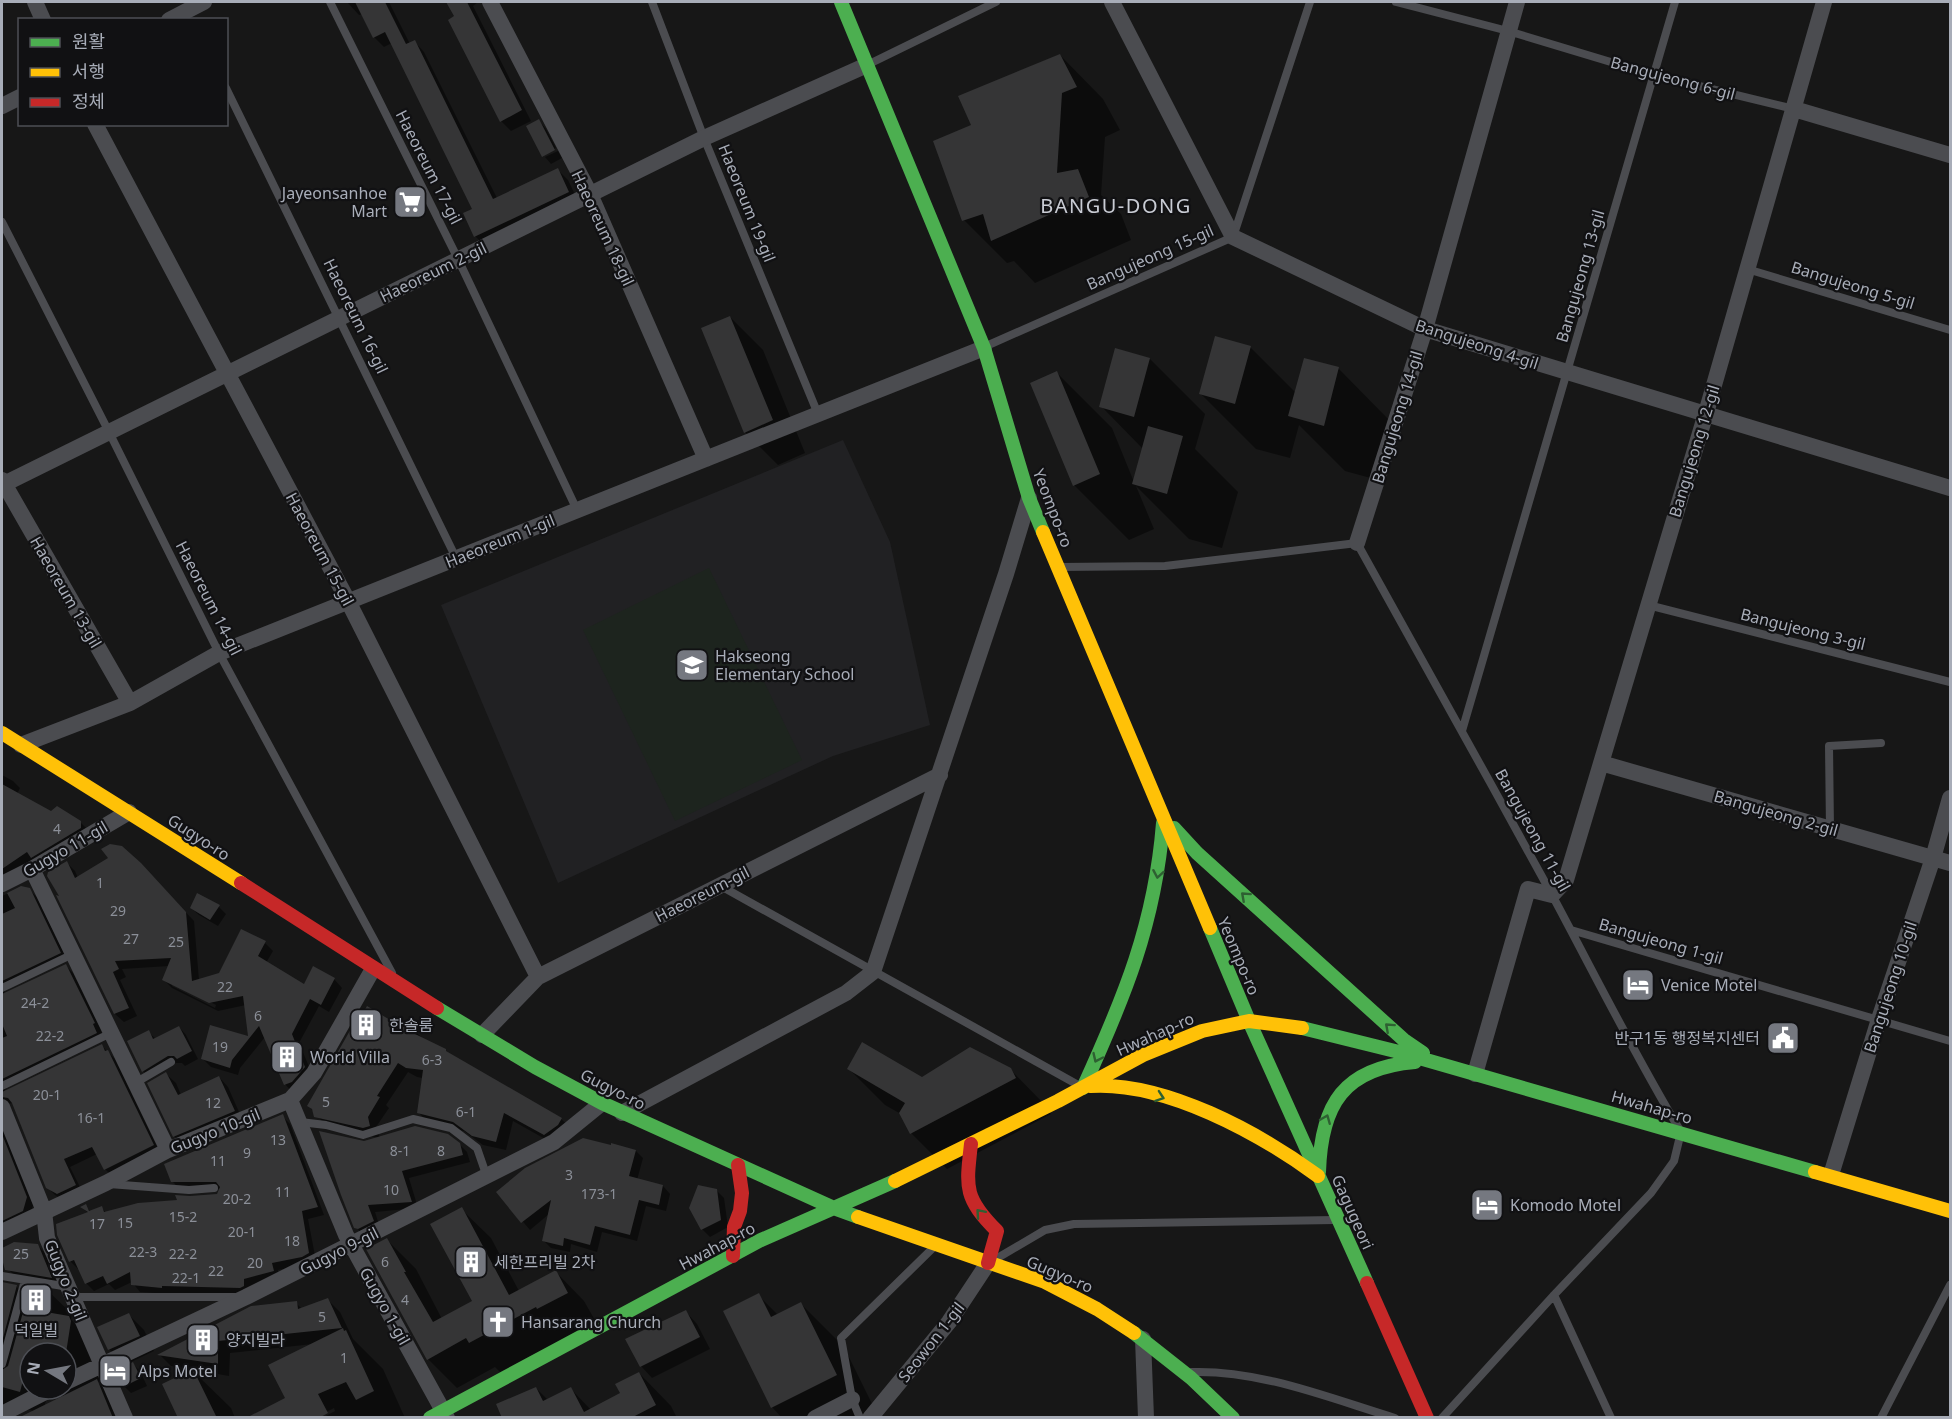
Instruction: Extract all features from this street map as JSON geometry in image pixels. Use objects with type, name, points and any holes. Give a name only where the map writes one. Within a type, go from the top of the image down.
[{"type":"main road","name":"Yeompo-ro","points":[[841,2],[984,348],[1029,498],[1249,1021]]},
{"type":"main road","name":"Gugyo-ro","points":[[2,734],[129,812],[373,969],[482,1035],[602,1103],[836,1209],[1045,1282],[1077,1296],[1113,1317],[1143,1339],[1233,1418]]},
{"type":"main road","points":[[1163,816],[1214,868],[1404,1040],[1436,1062]]},
{"type":"main road","points":[[1083,1088],[1122,1002],[1146,934],[1162,855],[1163,816]]},
{"type":"main road","name":"Hwahap-ro","points":[[440,1415],[761,1240],[836,1209],[1083,1088],[1143,1055],[1202,1031],[1249,1021],[1291,1025],[1436,1062],[1950,1211]]},
{"type":"main road","name":"Gagugeori","points":[[1249,1021],[1428,1418]]},
{"type":"main road","points":[[1319,1176],[1319,1144],[1323,1126],[1331,1109],[1352,1081],[1364,1072],[1388,1064],[1436,1062]]},
{"type":"main road","points":[[1083,1088],[1100,1084],[1122,1087],[1146,1092],[1194,1109],[1231,1123],[1263,1139],[1319,1176]]},
{"type":"main road","points":[[970,1144],[970,1159],[966,1173],[967,1190],[973,1204],[997,1231],[988,1263]]},
{"type":"main road","points":[[733,1256],[734,1227],[740,1211],[742,1193],[738,1165]]},
{"type":"street","points":[[35,2],[42,18]]},
{"type":"street","points":[[190,15],[204,2]]},
{"type":"street","name":"Haeoreum 18-gil","points":[[490,2],[590,194],[706,459]]},
{"type":"street","points":[[1112,2],[1233,237]]},
{"type":"street","name":"Bangujeong 14-gil","points":[[1357,543],[1425,329],[1517,2]]},
{"type":"street","name":"Bangujeong 12-gil","points":[[1552,895],[1566,880],[1706,413],[1824,2]]},
{"type":"street","name":"Haeoreum 2-gil","points":[[2,483],[704,138],[867,65]]},
{"type":"street","points":[[2,106],[18,98]]},
{"type":"street","name":"Bangujeong 6-gil","points":[[1794,109],[1950,155]]},
{"type":"street","name":"Haeoreum 15-gil","points":[[95,126],[348,601],[538,977]]},
{"type":"street","name":"Bangujeong 4-gil","points":[[1233,237],[1425,329],[1950,488]]},
{"type":"street","name":"Haeoreum 1-gil","points":[[21,746],[130,703],[219,653],[984,348]]},
{"type":"street","name":"Haeoreum 13-gil","points":[[2,483],[130,703]]},
{"type":"street","points":[[622,1113],[846,993],[873,972],[1003,585],[1029,498]]},
{"type":"street","name":"Bangujeong 2-gil","points":[[1601,763],[1950,863]]},
{"type":"street","name":"Haeoreum-gil","points":[[482,1035],[538,977],[940,775]]},
{"type":"street","name":"Bangujeong 10-gil","points":[[1831,1175],[1879,1019],[1933,858],[1950,798]]},
{"type":"street","name":"Gugyo 11-gil","points":[[2,884],[33,869],[129,812]]},
{"type":"street","points":[[33,869],[168,1150]]},
{"type":"street","points":[[1475,1074],[1528,889],[1552,895]]},
{"type":"street","name":"Gugyo 10-gil","points":[[2,1232],[106,1183],[168,1150],[290,1100],[314,1073],[373,969]]},
{"type":"street","name":"Gugyo 1-gil","points":[[290,1100],[351,1245],[440,1415]]},
{"type":"street","name":"Gugyo 9-gil","points":[[78,1376],[246,1297],[487,1177],[554,1142],[602,1103]]},
{"type":"street","name":"Gugyo 2-gil","points":[[2,1107],[44,1211],[47,1238],[126,1418]]},
{"type":"street","name":"Seowon 1-gil","points":[[870,1418],[949,1322],[988,1263]]},
{"type":"street","points":[[1143,1339],[1146,1418]]},
{"type":"street","points":[[815,1418],[852,1399]]},
{"type":"street","points":[[2,1414],[27,1401]]},
{"type":"lane","name":"Haeoreum 17-gil","points":[[330,2],[458,259],[577,510]]},
{"type":"lane","name":"Haeoreum 19-gil","points":[[652,2],[704,138],[818,414]]},
{"type":"lane","points":[[867,65],[996,2]]},
{"type":"lane","name":"Bangujeong 15-gil","points":[[984,348],[1233,237],[1310,2]]},
{"type":"lane","name":"Bangujeong 6-gil","points":[[1396,2],[1508,31],[1654,75],[1794,109]]},
{"type":"lane","name":"Bangujeong 13-gil","points":[[1462,731],[1676,2]]},
{"type":"lane","name":"Haeoreum 16-gil","points":[[228,92],[456,558]]},
{"type":"lane","name":"Haeoreum 14-gil","points":[[2,222],[219,653],[398,984]]},
{"type":"lane","name":"Bangujeong 5-gil","points":[[1746,269],[1950,330]]},
{"type":"lane","points":[[1059,567],[1165,566],[1357,543]]},
{"type":"lane","name":"Bangujeong 11-gil","points":[[1357,543],[1552,895],[1649,1080],[1681,1132]]},
{"type":"lane","name":"Bangujeong 3-gil","points":[[1648,605],[1950,682]]},
{"type":"lane","points":[[1830,829],[1828,746],[1881,743]]},
{"type":"lane","points":[[720,885],[1083,1088]]},
{"type":"lane","name":"Bangujeong 1-gil","points":[[1571,930],[1950,1041]]},
{"type":"lane","points":[[2,988],[73,954]]},
{"type":"lane","points":[[2,1086],[111,1033]]},
{"type":"lane","points":[[134,1083],[171,1062]]},
{"type":"lane","points":[[300,1122],[326,1125],[363,1135],[413,1119],[450,1128],[477,1148],[487,1177]]},
{"type":"lane","points":[[1442,1418],[1651,1193],[1674,1161],[1681,1132]]},
{"type":"lane","points":[[106,1183],[189,1190],[214,1188]]},
{"type":"lane","points":[[988,1263],[1045,1230],[1074,1224],[1338,1220]]},
{"type":"lane","points":[[860,1418],[852,1399],[841,1338],[936,1245]]},
{"type":"lane","points":[[2,1276],[71,1292],[246,1297]]},
{"type":"lane","points":[[2,1364],[25,1280]]},
{"type":"lane","points":[[1881,1418],[1950,1285]]},
{"type":"lane","points":[[1554,1295],[1611,1418]]},
{"type":"lane","points":[[1183,1372],[1220,1371],[1260,1378],[1395,1418]]},
{"type":"shaded area","name":"Hakseong Elementary School","points":[[843,440],[890,542],[930,725],[833,756],[558,883],[441,605]]},
{"type":"shaded area","points":[[709,568],[802,760],[675,821],[583,630]]},
{"type":"building","points":[[355,2],[385,2],[406,44],[415,40],[493,199],[558,168],[569,192],[474,237],[463,213],[472,209],[385,32],[373,38]]},
{"type":"building","points":[[446,2],[467,2],[522,110],[500,122],[448,20],[454,16]]},
{"type":"building","points":[[1060,54],[1077,87],[1062,93],[1057,173],[1078,169],[1089,197],[991,241],[983,214],[962,221],[933,141],[971,125],[958,96]]},
{"type":"building","points":[[539,119],[555,150],[542,157],[526,126]]},
{"type":"building","points":[[730,316],[773,420],[744,433],[701,328]]},
{"type":"building","points":[[1215,336],[1251,346],[1235,404],[1199,394]]},
{"type":"building","points":[[1115,348],[1150,358],[1134,417],[1099,407]]},
{"type":"building","points":[[1304,358],[1339,367],[1324,426],[1288,416]]},
{"type":"building","points":[[1057,371],[1100,474],[1073,486],[1030,383]]},
{"type":"building","points":[[1148,426],[1183,436],[1167,494],[1132,484]]},
{"type":"building","points":[[2,784],[51,811],[57,806],[81,821],[81,828],[31,858],[27,852],[2,869]]},
{"type":"building","points":[[110,844],[122,846],[141,863],[186,912],[192,981],[219,973],[241,929],[266,941],[258,956],[304,984],[313,966],[335,978],[321,1005],[310,999],[292,1034],[305,1067],[292,1082],[284,1085],[259,1026],[232,1060],[230,1068],[201,1059],[210,1025],[248,1036],[243,996],[209,1003],[162,980],[171,958],[115,961],[119,969],[113,972],[129,1008],[114,1014],[56,895],[59,896],[47,876],[48,872],[67,861],[75,878],[108,858],[101,849]]},
{"type":"building","points":[[21,886],[30,888],[61,953],[2,981],[2,914],[15,908],[7,893]]},
{"type":"building","points":[[197,893],[220,905],[210,920],[190,908]]},
{"type":"building","points":[[66,964],[95,1023],[93,1024],[97,1033],[2,1079],[2,1038],[7,1036],[2,1024],[2,994]]},
{"type":"building","points":[[367,1006],[395,1023],[397,1020],[417,1031],[415,1034],[446,1049],[562,1118],[558,1125],[544,1135],[504,1113],[496,1142],[472,1136],[453,1122],[417,1113],[423,1070],[406,1068],[398,1063],[377,1096],[380,1097],[368,1117],[370,1126],[363,1128],[314,1117],[312,1109],[307,1106],[360,1013],[362,1015]]},
{"type":"building","points":[[179,1026],[192,1051],[177,1059],[174,1056],[168,1056],[142,1072],[127,1041],[149,1030],[153,1039]]},
{"type":"building","points":[[862,1042],[922,1077],[970,1047],[1011,1068],[1016,1078],[910,1134],[899,1113],[905,1103],[847,1069]]},
{"type":"building","points":[[102,1044],[105,1051],[108,1050],[154,1145],[104,1170],[92,1147],[64,1159],[76,1185],[57,1194],[46,1188],[12,1103],[8,1098],[2,1097],[2,1092]]},
{"type":"building","points":[[166,1072],[178,1095],[219,1076],[235,1111],[173,1137],[147,1083]]},
{"type":"building","points":[[283,1114],[318,1207],[302,1211],[309,1253],[302,1257],[272,1263],[274,1271],[244,1279],[244,1286],[240,1288],[162,1286],[162,1288],[131,1285],[130,1272],[107,1284],[103,1276],[85,1284],[74,1260],[69,1262],[57,1235],[56,1224],[88,1212],[80,1207],[86,1204],[89,1211],[102,1206],[104,1212],[138,1203],[177,1200],[175,1195],[217,1194],[220,1187],[216,1182],[171,1182],[164,1164]]},
{"type":"building","points":[[415,1126],[448,1134],[460,1143],[463,1155],[402,1171],[412,1202],[368,1205],[374,1221],[358,1229],[354,1228],[319,1131],[364,1141]]},
{"type":"building","points":[[2,1134],[27,1197],[23,1211],[2,1221]]},
{"type":"building","points":[[583,1138],[636,1150],[629,1176],[663,1185],[659,1205],[639,1200],[630,1235],[595,1226],[590,1245],[564,1238],[563,1246],[542,1241],[551,1200],[521,1223],[496,1192],[525,1168]]},
{"type":"building","points":[[698,1185],[717,1189],[721,1220],[701,1230],[689,1208]]},
{"type":"building","points":[[462,1207],[509,1295],[556,1270],[568,1293],[537,1309],[536,1307],[469,1343],[466,1338],[427,1360],[366,1249],[387,1238],[433,1322],[472,1301],[430,1224]]},
{"type":"building","points":[[14,1242],[38,1244],[52,1278],[5,1270],[2,1248]]},
{"type":"building","points":[[2,1282],[17,1285],[2,1342]]},
{"type":"building","name":"덕일빌","points":[[30,1287],[50,1290],[46,1312],[69,1316],[71,1321],[68,1341],[18,1341],[18,1391],[2,1387],[2,1370],[8,1366]]},
{"type":"building","points":[[759,1293],[771,1317],[801,1302],[837,1375],[771,1408],[723,1311]]},
{"type":"building","points":[[328,1298],[342,1328],[218,1341],[218,1364],[157,1355],[251,1306],[297,1301],[298,1309]]},
{"type":"building","points":[[686,1310],[700,1337],[640,1367],[625,1339]]},
{"type":"building","points":[[129,1313],[140,1336],[108,1350],[97,1327]]},
{"type":"building","points":[[343,1328],[344,1331],[346,1330],[374,1391],[356,1400],[346,1382],[318,1394],[328,1413],[319,1418],[246,1418],[285,1398],[268,1365]]},
{"type":"building","points":[[133,1362],[141,1378],[123,1387],[116,1370]]},
{"type":"building","points":[[193,1369],[217,1418],[178,1418],[162,1384]]},
{"type":"building","points":[[639,1372],[656,1405],[631,1418],[502,1418],[496,1404],[536,1387],[543,1401],[571,1387],[584,1412],[620,1393],[615,1384]]},
{"type":"building","points":[[97,1379],[113,1418],[18,1418],[53,1401],[78,1401],[78,1388]]},
{"type":"traffic: fast","points":[[841,2],[984,348],[1029,498],[1043,532]]},
{"type":"traffic: fast","points":[[1083,1088],[1112,1023],[1145,928],[1159,860],[1163,823]]},
{"type":"traffic: fast","points":[[1174,828],[1197,853],[1404,1040],[1423,1053]]},
{"type":"traffic: fast","points":[[1210,928],[1249,1021],[1367,1283]]},
{"type":"traffic: fast","points":[[437,1008],[535,1067],[602,1103],[858,1217]]},
{"type":"traffic: fast","points":[[1302,1028],[1395,1051],[1815,1172]]},
{"type":"traffic: fast","points":[[1319,1172],[1325,1127],[1341,1094],[1370,1072],[1415,1062]]},
{"type":"traffic: fast","points":[[430,1418],[761,1240],[895,1181]]},
{"type":"traffic: fast","points":[[1134,1333],[1191,1378],[1233,1418]]},
{"type":"traffic: slow","points":[[1043,532],[1210,928]]},
{"type":"traffic: slow","points":[[2,733],[241,883]]},
{"type":"traffic: slow","points":[[895,1181],[1058,1101],[1143,1055],[1202,1031],[1249,1021],[1302,1028]]},
{"type":"traffic: slow","points":[[1090,1086],[1119,1087],[1149,1092],[1180,1101],[1240,1127],[1318,1176]]},
{"type":"traffic: slow","points":[[1815,1172],[1950,1211]]},
{"type":"traffic: slow","points":[[858,1217],[1045,1282],[1097,1309],[1134,1333]]},
{"type":"traffic: jam","points":[[241,883],[437,1008]]},
{"type":"traffic: jam","points":[[971,1144],[968,1172],[970,1192],[978,1210],[997,1231],[988,1263]]},
{"type":"traffic: jam","points":[[733,1256],[734,1227],[740,1211],[742,1193],[738,1165]]},
{"type":"traffic: jam","points":[[1367,1283],[1427,1418]]},
{"type":"place","name":"Jayeonsanhoe Mart","points":[[410,202]]},
{"type":"place","name":"Hakseong Elementary School","points":[[692,665]]},
{"type":"place","name":"Venice Motel","points":[[1638,985]]},
{"type":"place","name":"한솔룸","points":[[366,1025]]},
{"type":"place","name":"반구1동 행정복지센터","points":[[1783,1038]]},
{"type":"place","name":"World Villa","points":[[287,1057]]},
{"type":"place","name":"Komodo Motel","points":[[1487,1205]]},
{"type":"place","name":"세한프리빌 2차","points":[[471,1262]]},
{"type":"place","name":"덕일빌","points":[[36,1300]]},
{"type":"place","name":"Hansarang Church","points":[[498,1322]]},
{"type":"place","name":"양지빌라","points":[[203,1340]]},
{"type":"place","name":"Alps Motel","points":[[115,1371]]},
{"type":"district","name":"BANGU-DONG","points":[[1116,205]]}]
